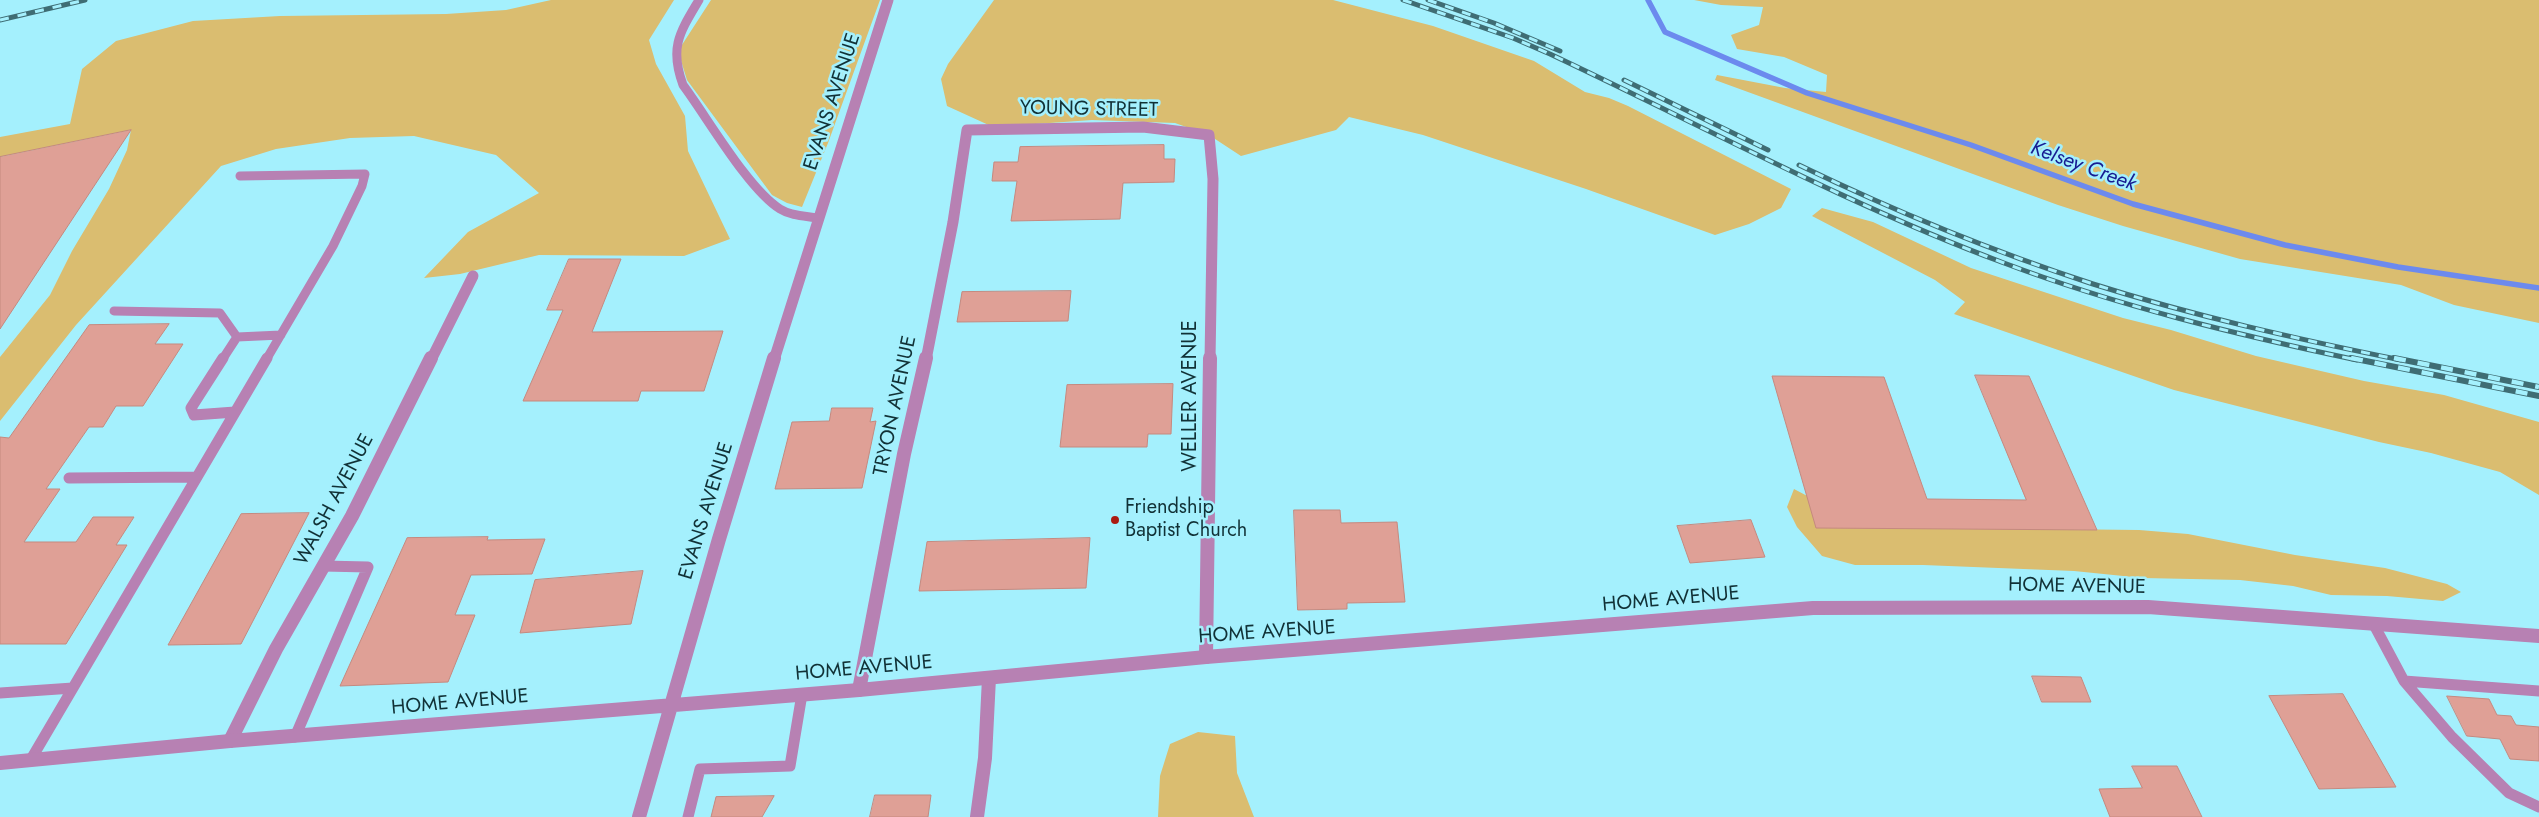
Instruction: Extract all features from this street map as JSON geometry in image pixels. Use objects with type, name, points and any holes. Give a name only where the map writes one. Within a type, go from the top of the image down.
[{"type":"street","name":"EVANS AVENUE","points":[[638,817],[817,218],[888,0]]},
{"type":"street","name":"YOUNG STREET","points":[[967,130],[1040,127],[1143,127],[1209,135]]},
{"type":"street","name":"TRYON AVENUE","points":[[859,690],[904,454],[924,371],[953,222],[967,130]]},
{"type":"street","name":"WELLER AVENUE","points":[[1206,657],[1213,179],[1209,135]]},
{"type":"street","name":"WALSH AVENUE","points":[[230,741],[276,649],[352,516],[473,276]]},
{"type":"street","name":"HOME AVENUE","points":[[0,763],[230,741],[859,690],[1206,657],[1852,606],[2148,608],[2539,636]]},
{"type":"street","points":[[977,817],[984,758],[989,678]]},
{"type":"lane","points":[[699,0],[680,33],[675,50],[676,67],[684,85],[764,195],[778,208],[799,216],[817,218]]},
{"type":"lane","points":[[30,760],[333,246],[362,186],[365,174],[240,176]]},
{"type":"lane","points":[[114,311],[220,313],[237,337]]},
{"type":"lane","points":[[237,337],[281,335]]},
{"type":"lane","points":[[235,412],[194,415],[191,408],[237,337]]},
{"type":"lane","points":[[69,478],[196,477]]},
{"type":"lane","points":[[295,737],[368,567],[323,566]]},
{"type":"lane","points":[[2373,624],[2404,681],[2452,737],[2509,793],[2539,807]]},
{"type":"lane","points":[[2404,681],[2539,691]]},
{"type":"lane","points":[[0,693],[73,688]]},
{"type":"lane","points":[[688,817],[700,769],[790,766],[802,694]]},
{"type":"shaded area","points":[[551,0],[674,0],[649,40],[656,64],[685,116],[688,151],[730,239],[684,256],[539,255],[460,274],[424,278],[468,232],[539,193],[496,155],[414,136],[350,138],[276,149],[221,166],[76,325],[0,421],[0,357],[50,295],[72,251],[109,189],[127,150],[131,130],[0,157],[0,137],[70,124],[82,69],[116,41],[193,21],[280,16],[446,14],[506,10]]},
{"type":"shaded area","points":[[711,0],[880,0],[828,143],[802,207],[787,203],[772,195],[687,80],[678,51]]},
{"type":"shaded area","points":[[994,0],[1333,0],[1433,26],[1534,61],[1585,92],[1609,98],[1628,106],[1791,189],[1781,208],[1749,224],[1715,235],[1586,189],[1423,135],[1349,117],[1336,130],[1241,156],[1209,135],[1175,123],[1092,120],[993,127],[947,106],[941,79],[948,64]]},
{"type":"shaded area","points":[[1694,0],[2539,0],[2539,323],[2454,305],[2401,285],[2240,259],[2123,226],[2058,205],[1715,80],[1717,75],[1785,88],[1826,92],[1827,75],[1784,57],[1737,49],[1731,35],[1759,25],[1763,7],[1721,5]]},
{"type":"shaded area","points":[[1822,208],[1873,222],[1971,268],[2123,318],[2171,330],[2256,356],[2364,381],[2444,395],[2539,422],[2539,495],[2500,472],[2431,453],[2379,442],[2174,390],[1954,314],[1965,302],[1935,280],[1812,216]]},
{"type":"shaded area","points":[[1794,489],[1832,509],[2054,529],[2139,530],[2188,534],[2295,555],[2385,568],[2447,584],[2461,592],[2443,601],[2387,596],[2331,595],[2293,586],[2240,580],[2143,578],[2074,571],[1923,565],[1855,565],[1822,556],[1797,527],[1787,507]]},
{"type":"shaded area","points":[[1198,732],[1235,736],[1237,773],[1254,817],[1158,817],[1160,776],[1170,744]]},
{"type":"building","points":[[131,130],[0,329],[0,157]]},
{"type":"building","points":[[1164,145],[1164,159],[1175,159],[1174,182],[1123,183],[1120,219],[1011,221],[1017,181],[992,181],[994,162],[1018,162],[1020,147]]},
{"type":"building","points":[[569,259],[621,259],[592,332],[723,331],[704,391],[641,391],[638,401],[523,401],[563,310],[547,310]]},
{"type":"building","points":[[1071,291],[1068,321],[957,322],[962,292]]},
{"type":"building","points":[[169,324],[155,344],[183,344],[143,406],[116,406],[103,427],[89,427],[46,489],[60,489],[24,542],[76,542],[93,517],[134,517],[116,545],[127,545],[66,644],[0,644],[0,437],[9,438],[89,325]]},
{"type":"building","points":[[1975,375],[2029,376],[2097,530],[1816,528],[1772,376],[1884,377],[1927,499],[2026,500]]},
{"type":"building","points":[[1173,384],[1171,434],[1148,434],[1147,447],[1060,447],[1067,385]]},
{"type":"building","points":[[832,408],[873,408],[870,422],[876,421],[862,488],[775,489],[792,422],[829,421]]},
{"type":"building","points":[[1294,510],[1340,510],[1341,523],[1397,522],[1405,602],[1347,603],[1347,609],[1298,610]]},
{"type":"building","points":[[309,513],[241,644],[168,645],[241,514]]},
{"type":"building","points":[[1751,520],[1765,557],[1690,563],[1677,526]]},
{"type":"building","points":[[488,537],[487,540],[545,539],[532,574],[471,575],[455,615],[475,615],[448,682],[340,686],[407,538]]},
{"type":"building","points":[[1090,538],[1086,588],[919,591],[927,542]]},
{"type":"building","points":[[643,571],[631,624],[520,633],[535,580]]},
{"type":"building","points":[[2032,676],[2081,677],[2091,702],[2042,702]]},
{"type":"building","points":[[2343,694],[2396,787],[2319,789],[2269,696]]},
{"type":"building","points":[[2447,696],[2489,699],[2497,715],[2511,716],[2516,725],[2539,727],[2539,761],[2510,759],[2500,739],[2467,736]]},
{"type":"building","points":[[2132,766],[2177,766],[2202,817],[2110,817],[2099,789],[2142,788]]},
{"type":"building","points":[[875,795],[931,795],[928,817],[870,817]]},
{"type":"building","points":[[774,796],[762,817],[711,817],[716,797]]},
{"type":"waterway","name":"Kelsey Creek","points":[[1648,0],[1665,32],[1807,93],[1971,145],[2133,204],[2285,245],[2398,267],[2539,288]]},
{"type":"railway","points":[[0,20],[85,0]]},
{"type":"railway","points":[[1403,0],[1513,38],[1550,54],[1888,216],[2004,263],[2134,306],[2268,340],[2357,360]]},
{"type":"railway","points":[[1428,0],[1494,23],[1560,51]]},
{"type":"railway","points":[[1624,80],[1768,150]]},
{"type":"railway","points":[[1799,165],[1944,229],[2018,258],[2093,284],[2131,296],[2246,326],[2401,360]]},
{"type":"railway","points":[[2351,358],[2539,396]]},
{"type":"railway","points":[[2394,358],[2539,387]]},
{"type":"place","name":"Friendship Baptist Church","points":[[1115,520]]}]
